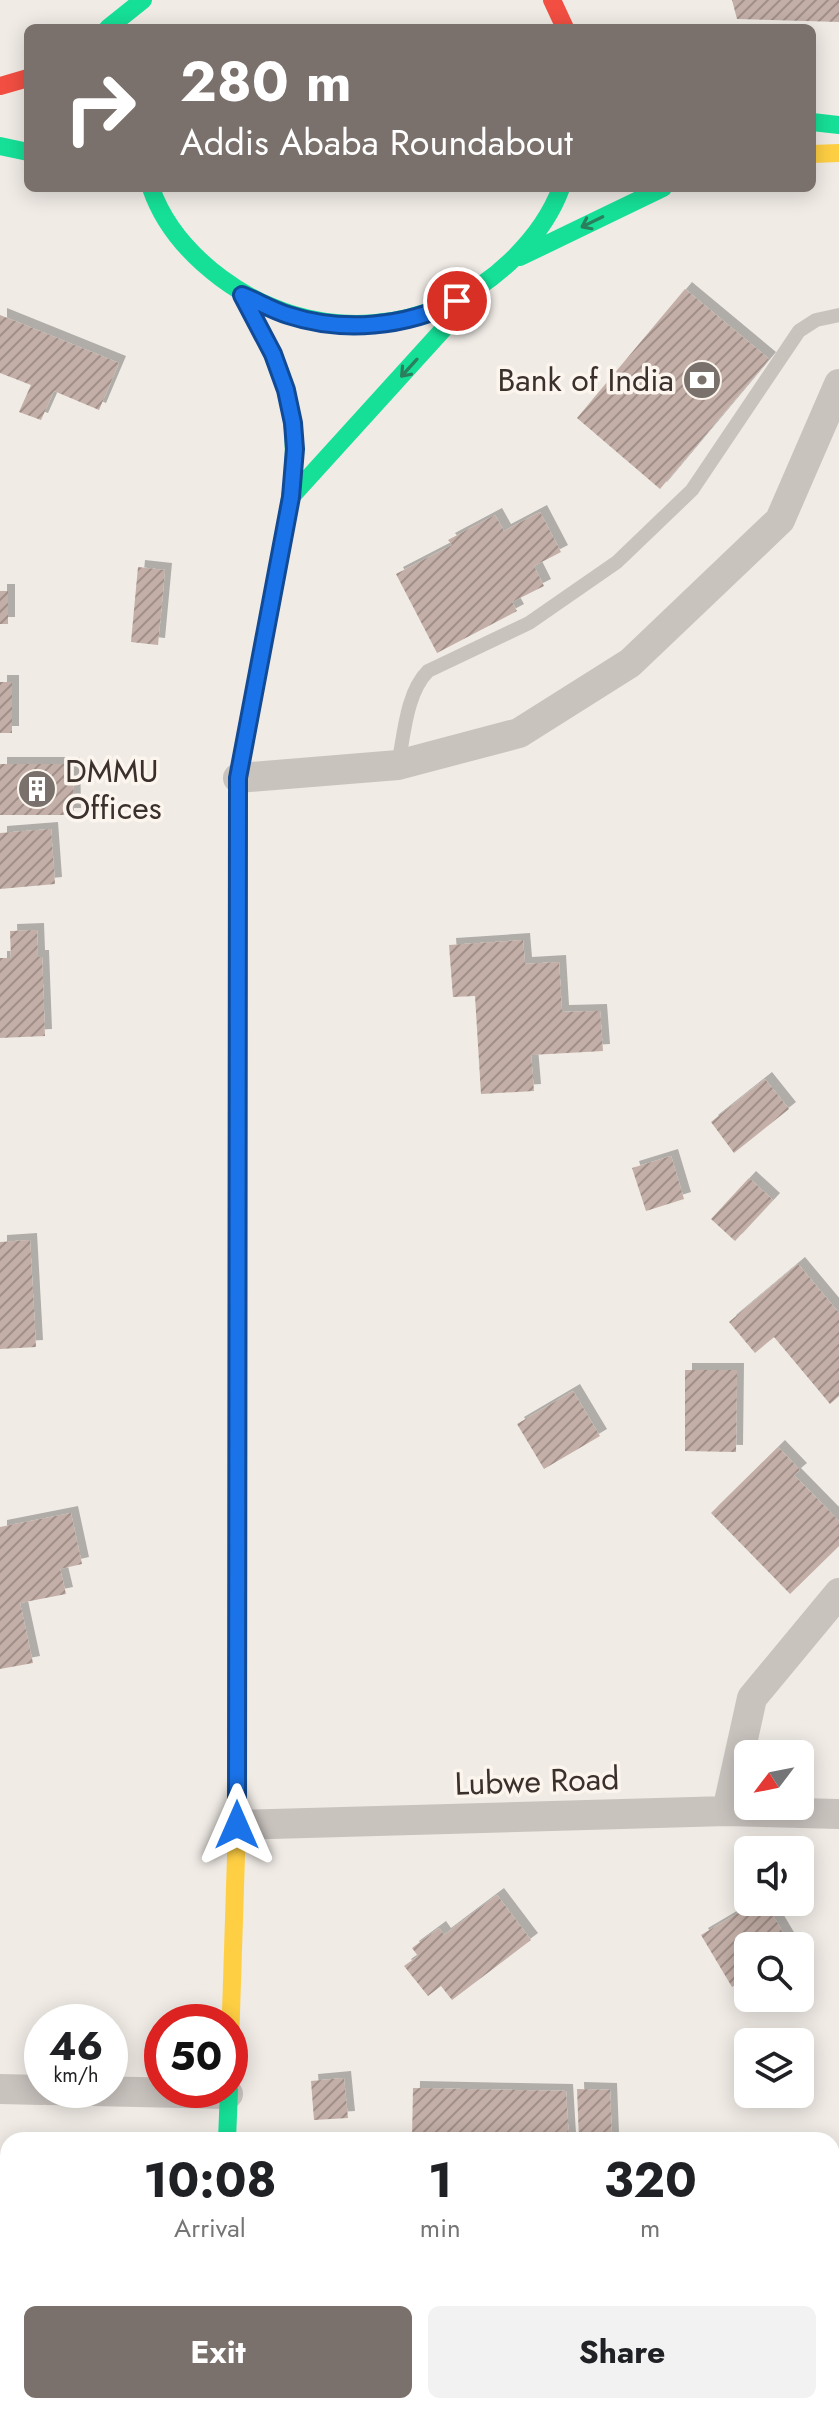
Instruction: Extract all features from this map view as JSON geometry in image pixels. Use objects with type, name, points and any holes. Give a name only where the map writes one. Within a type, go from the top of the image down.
[{"type":"main road","points":[[115,24],[151,5]]},
{"type":"main road","points":[[0,86],[24,79]]},
{"type":"main road","points":[[816,122],[839,125]]},
{"type":"main road","points":[[0,146],[24,151]]},
{"type":"main road","points":[[816,154],[839,153]]},
{"type":"main road","points":[[291,497],[479,289],[516,259],[541,228],[559,192]]},
{"type":"main road","points":[[516,259],[655,192]]},
{"type":"main road","points":[[148,194],[192,254],[216,276],[242,295],[288,315],[337,326],[386,324],[435,312],[479,289]]},
{"type":"main road","points":[[231,2004],[237,1825],[238,778],[291,497],[294,436],[286,390],[273,354],[242,295]]},
{"type":"main road","points":[[227,2132],[228,2108]]},
{"type":"street","points":[[238,778],[398,765],[519,733],[630,663],[780,520],[839,384]]},
{"type":"street","points":[[727,1811],[752,1698],[839,1593]]},
{"type":"street","name":"Lubwe Road","points":[[237,1825],[727,1811],[839,1814]]},
{"type":"street","points":[[0,2089],[24,2090]]},
{"type":"lane","points":[[398,765],[414,691],[420,679],[428,671],[529,623],[617,562],[692,490],[799,331],[816,320],[839,315]]},
{"type":"building","points":[[732,0],[839,0],[839,22],[737,19]]},
{"type":"building","points":[[685,289],[769,359],[660,489],[577,418]]},
{"type":"building","points":[[0,315],[119,363],[99,410],[54,391],[41,420],[19,412],[31,385],[0,373]]},
{"type":"building","points":[[540,512],[561,552],[534,566],[544,586],[512,602],[517,611],[437,653],[396,574],[452,545],[448,540],[495,515],[504,531]]},
{"type":"building","points":[[138,567],[165,570],[158,645],[131,642]]},
{"type":"building","points":[[0,591],[8,591],[8,624],[0,624]]},
{"type":"building","points":[[0,682],[12,682],[12,733],[0,733]]},
{"type":"building","name":"DMMU Offices","points":[[0,764],[73,764],[74,815],[0,815]]},
{"type":"building","points":[[51,829],[55,884],[0,889],[0,833]]},
{"type":"building","points":[[37,930],[38,957],[42,957],[45,1036],[0,1038],[0,958],[11,958],[10,931]]},
{"type":"building","points":[[523,940],[525,964],[559,962],[562,1012],[600,1011],[603,1051],[531,1055],[534,1091],[481,1094],[475,996],[453,997],[449,945]]},
{"type":"building","points":[[765,1079],[789,1109],[734,1153],[711,1122]]},
{"type":"building","points":[[671,1156],[684,1199],[646,1211],[632,1168]]},
{"type":"building","points":[[749,1178],[773,1200],[735,1241],[711,1219]]},
{"type":"building","points":[[30,1240],[36,1347],[0,1349],[0,1242]]},
{"type":"building","points":[[798,1264],[839,1313],[839,1396],[830,1404],[774,1337],[755,1353],[729,1322]]},
{"type":"building","points":[[685,1370],[737,1370],[736,1452],[685,1451]]},
{"type":"building","points":[[573,1391],[600,1436],[544,1469],[517,1424]]},
{"type":"building","points":[[778,1447],[800,1470],[794,1475],[839,1521],[839,1546],[790,1594],[711,1513]]},
{"type":"building","points":[[71,1513],[82,1564],[60,1569],[66,1594],[20,1603],[33,1663],[0,1669],[0,1527]]},
{"type":"building","points":[[497,1895],[531,1940],[452,2000],[441,1986],[428,1996],[404,1966],[418,1956],[412,1948],[439,1928],[444,1935]]},
{"type":"building","points":[[734,1916],[773,1916],[783,1932],[734,1932],[732,1987],[701,1935]]},
{"type":"building","points":[[344,2078],[348,2118],[314,2120],[311,2081]]},
{"type":"building","points":[[413,2088],[566,2091],[569,2132],[412,2132]]},
{"type":"building","points":[[577,2089],[610,2090],[612,2132],[579,2132]]},
{"type":"traffic: fast","points":[[113,24],[143,0]]},
{"type":"traffic: fast","points":[[816,122],[839,125]]},
{"type":"traffic: fast","points":[[0,146],[24,151]]},
{"type":"traffic: fast","points":[[152,192],[170,227],[188,249],[221,278],[256,300],[294,315],[332,323],[371,324],[410,317],[447,304],[482,285],[528,242],[547,217],[559,192]]},
{"type":"traffic: fast","points":[[520,257],[655,192]]},
{"type":"traffic: fast","points":[[242,295],[277,365],[286,390],[294,437],[289,508],[276,579]]},
{"type":"traffic: fast","points":[[291,497],[468,302]]},
{"type":"traffic: fast","points":[[237,1543],[238,881]]},
{"type":"traffic: fast","points":[[227,2132],[228,2108]]},
{"type":"traffic: slow","points":[[816,154],[839,153]]},
{"type":"traffic: slow","points":[[238,881],[238,778],[276,579]]},
{"type":"traffic: slow","points":[[231,2004],[237,1825],[237,1543]]},
{"type":"traffic: jam","points":[[552,0],[563,24]]},
{"type":"traffic: jam","points":[[0,86],[24,79]]},
{"type":"place","name":"Bank of India","points":[[702,380]]},
{"type":"place","name":"DMMU Offices","points":[[37,789]]},
{"type":"route","points":[[237,1825],[238,778],[291,497],[295,449],[286,390],[273,354],[242,295],[288,315],[337,326],[386,324],[435,312],[457,301]]}]
